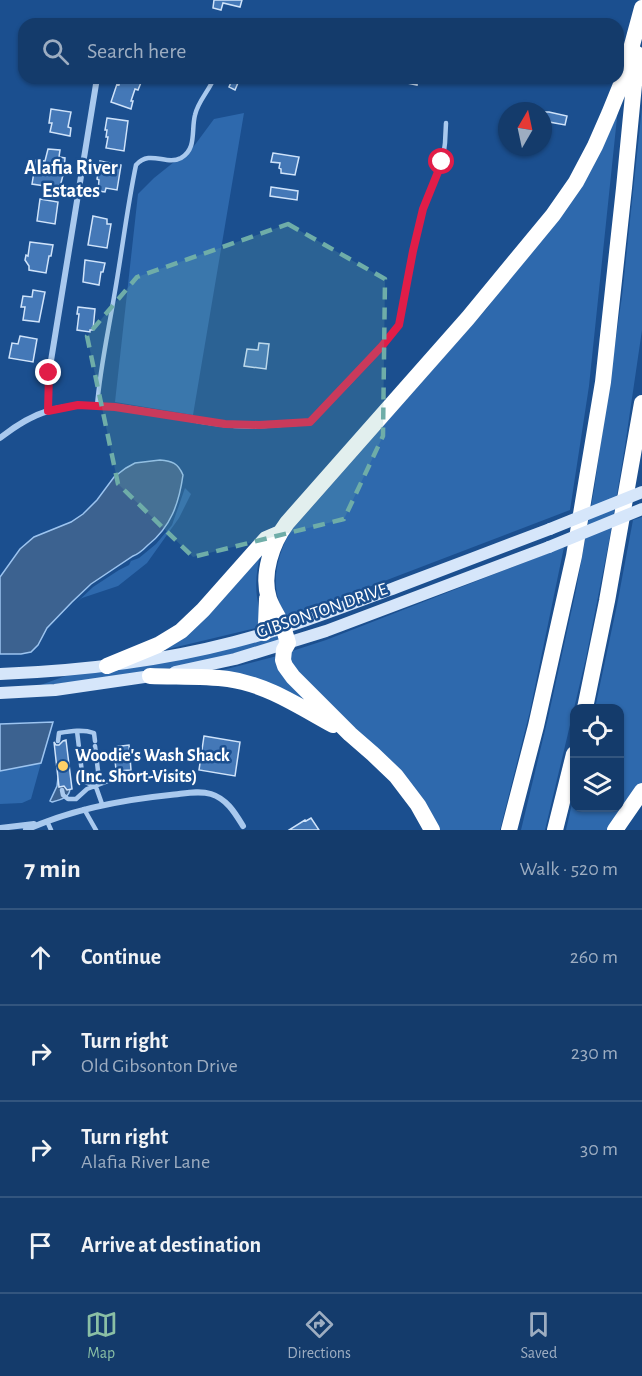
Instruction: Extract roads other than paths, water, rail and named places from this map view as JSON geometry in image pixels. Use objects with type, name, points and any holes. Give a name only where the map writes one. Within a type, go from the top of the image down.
[{"type":"highway","points":[[624,74],[642,7]]},
{"type":"highway","points":[[509,830],[536,726],[574,556],[601,394],[642,7]]},
{"type":"highway","points":[[264,633],[268,564],[280,533],[468,318],[554,215],[576,182],[595,146],[621,84]]},
{"type":"highway","points":[[586,704],[607,601],[642,403]]},
{"type":"highway","points":[[107,666],[158,645],[182,631],[266,538],[280,533]]},
{"type":"highway","points":[[268,595],[286,635],[282,655],[285,666],[293,677],[350,734],[396,776],[418,805],[432,830]]},
{"type":"highway","points":[[150,676],[227,679],[246,683],[281,697],[350,734]]},
{"type":"highway","points":[[555,830],[573,758]]},
{"type":"highway","points":[[615,830],[642,791]]},
{"type":"main road","name":"GIBSONTON DRIVE","points":[[0,693],[55,690],[150,676],[235,658],[363,600],[642,492]]},
{"type":"main road","name":"GIBSONTON DRIVE","points":[[0,674],[107,666],[192,652],[264,633],[286,635],[326,631],[642,510]]},
{"type":"street","points":[[48,411],[49,373],[96,84]]},
{"type":"street","points":[[0,438],[14,427],[48,411],[78,405],[115,407],[225,424],[310,422]]},
{"type":"street","points":[[26,830],[102,804],[193,793],[213,794],[225,801],[243,826]]},
{"type":"street","points":[[0,828],[44,822]]},
{"type":"lane","points":[[97,406],[99,377],[127,206],[136,165],[140,160],[150,157],[175,160],[187,152],[194,139],[195,116],[202,97],[210,84]]},
{"type":"lane","points":[[310,422],[399,325],[423,209],[442,162],[446,123]]},
{"type":"lane","points":[[76,731],[83,781],[96,787]]},
{"type":"lane","points":[[58,741],[59,732],[88,731],[94,733],[99,779],[96,787],[102,804]]},
{"type":"lane","points":[[62,790],[63,795],[72,800],[87,789],[111,780]]},
{"type":"lane","points":[[84,809],[96,830]]},
{"type":"lane","points":[[44,822],[51,830]]},
{"type":"place","name":"Woodie's Wash Shack (Inc. Short-Visits)","points":[[63,766]]},
{"type":"district","name":"Alafia River Estates","points":[[71,180]]}]
